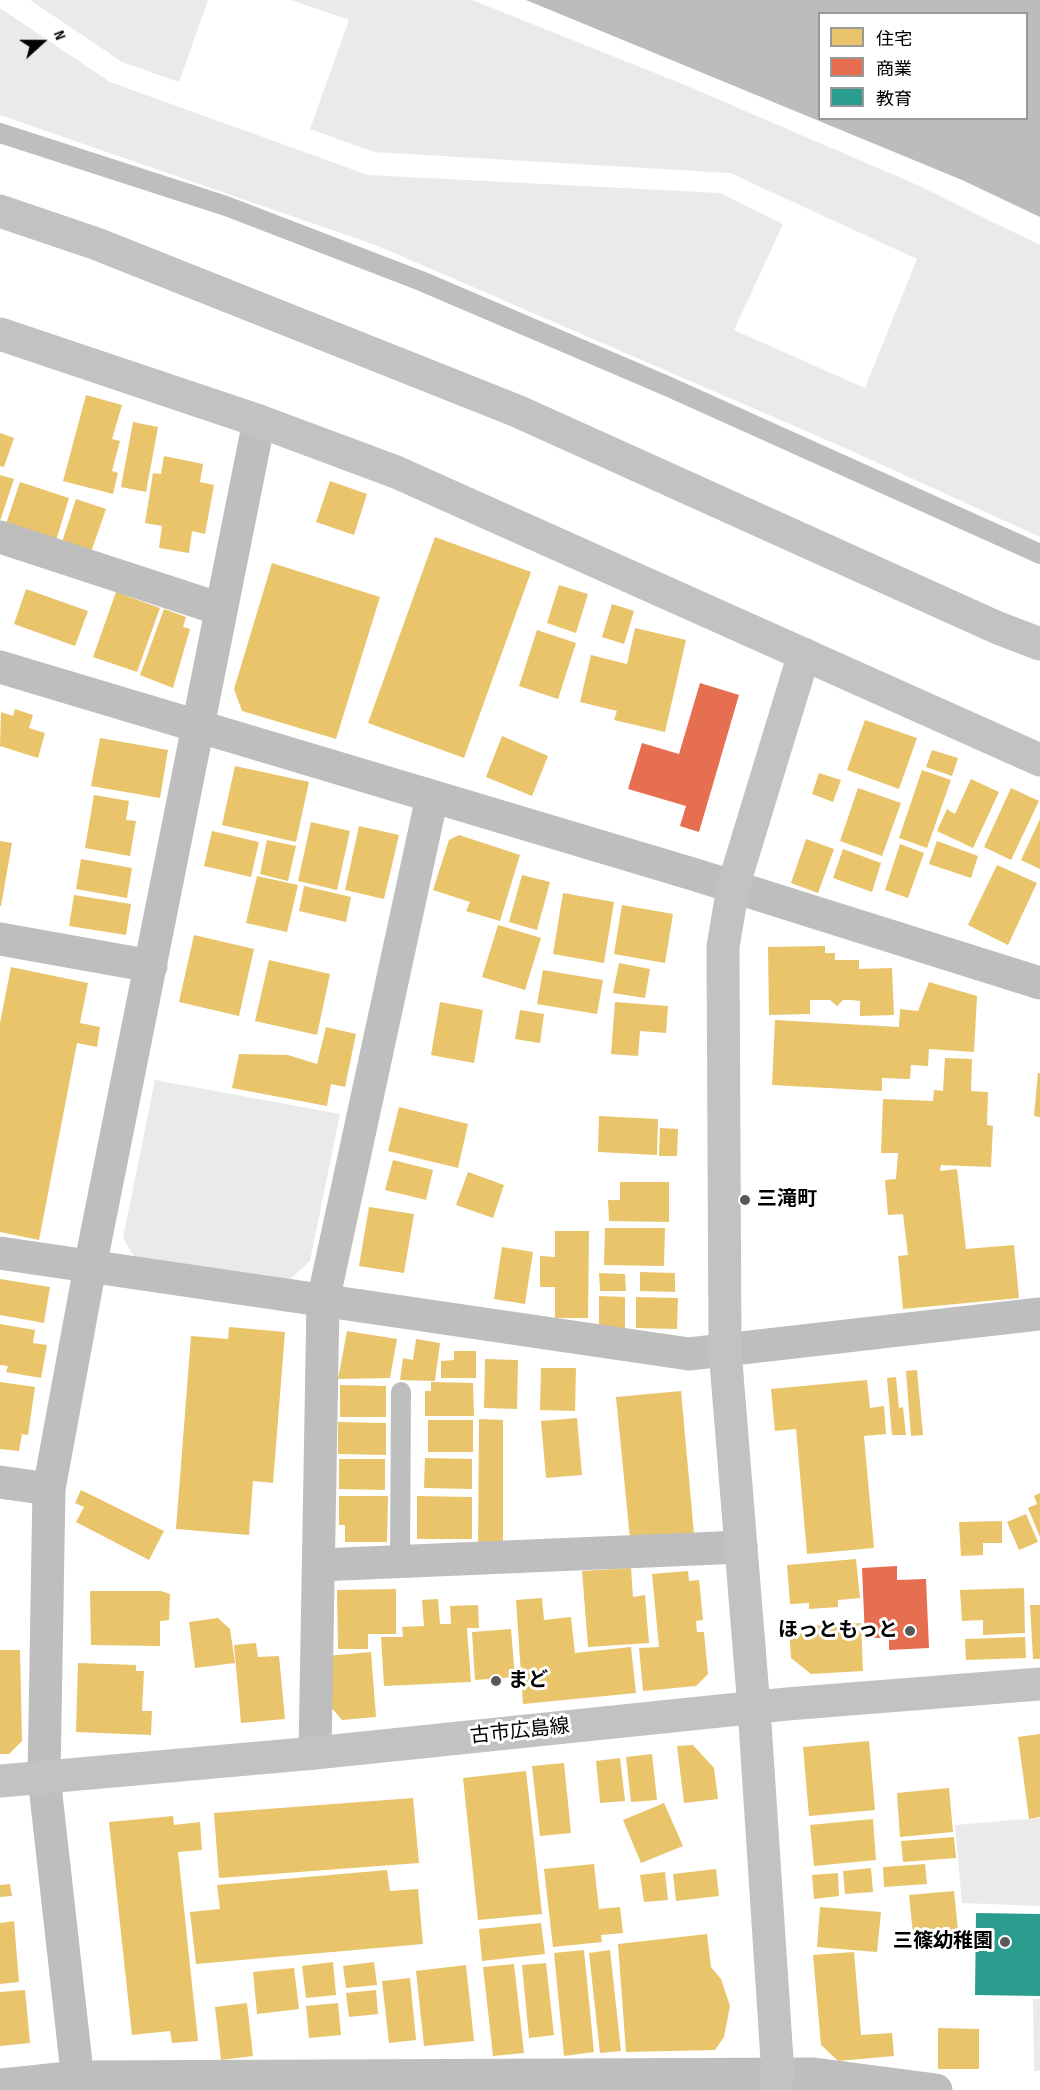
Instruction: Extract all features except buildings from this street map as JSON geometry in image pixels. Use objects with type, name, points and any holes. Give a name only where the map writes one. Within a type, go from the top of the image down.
[{"type":"street","points":[[0,211],[97,244],[517,411],[998,628],[1040,644]]},
{"type":"street","points":[[0,334],[259,421],[396,472],[1040,760]]},
{"type":"street","points":[[78,2084],[44,1777],[49,1490],[90,1267],[152,966],[220,609],[259,421]]},
{"type":"street","points":[[0,537],[220,609]]},
{"type":"street","points":[[776,2083],[754,1708],[725,1350],[723,947],[733,887],[804,654]]},
{"type":"street","points":[[0,667],[733,887],[1040,982]]},
{"type":"street","points":[[315,1753],[323,1300],[432,797]]},
{"type":"street","points":[[0,939],[152,966]]},
{"type":"street","points":[[0,1253],[689,1354],[1040,1314]]},
{"type":"street","points":[[0,1482],[49,1490]]},
{"type":"street","points":[[319,1565],[741,1547]]},
{"type":"street","name":"古市広島線","points":[[0,1781],[315,1753],[754,1708],[1040,1684]]},
{"type":"street","points":[[0,2085],[776,2083],[814,2074],[936,2090]]},
{"type":"lane","points":[[0,133],[226,206],[421,281],[667,386],[1040,554]]},
{"type":"lane","points":[[400,1392],[400,1562]]},
{"type":"shaded area","points":[[30,0],[208,0],[179,82],[122,62]]},
{"type":"shaded area","points":[[291,0],[472,0],[685,85],[915,184],[1040,245],[1040,537],[845,448],[378,246],[0,115],[0,8],[110,82],[368,175],[720,193],[783,224],[734,330],[865,388],[917,259],[730,173],[374,152],[310,129],[349,20]]},
{"type":"shaded area","points":[[526,0],[1040,0],[1040,217],[962,180]]},
{"type":"shaded area","points":[[155,1080],[340,1114],[310,1261],[289,1280],[135,1258],[123,1238]]},
{"type":"shaded area","points":[[1040,1818],[1040,1906],[962,1903],[955,1825]]},
{"type":"shaded area","points":[[1033,1999],[1040,1999],[1040,2071],[1034,2071]]},
{"type":"place","name":"三滝町","points":[[745,1200]]},
{"type":"place","name":"ほっともっと","points":[[910,1631]]},
{"type":"place","name":"まど","points":[[496,1681]]},
{"type":"place","name":"三篠幼稚園","points":[[1005,1942]]}]
